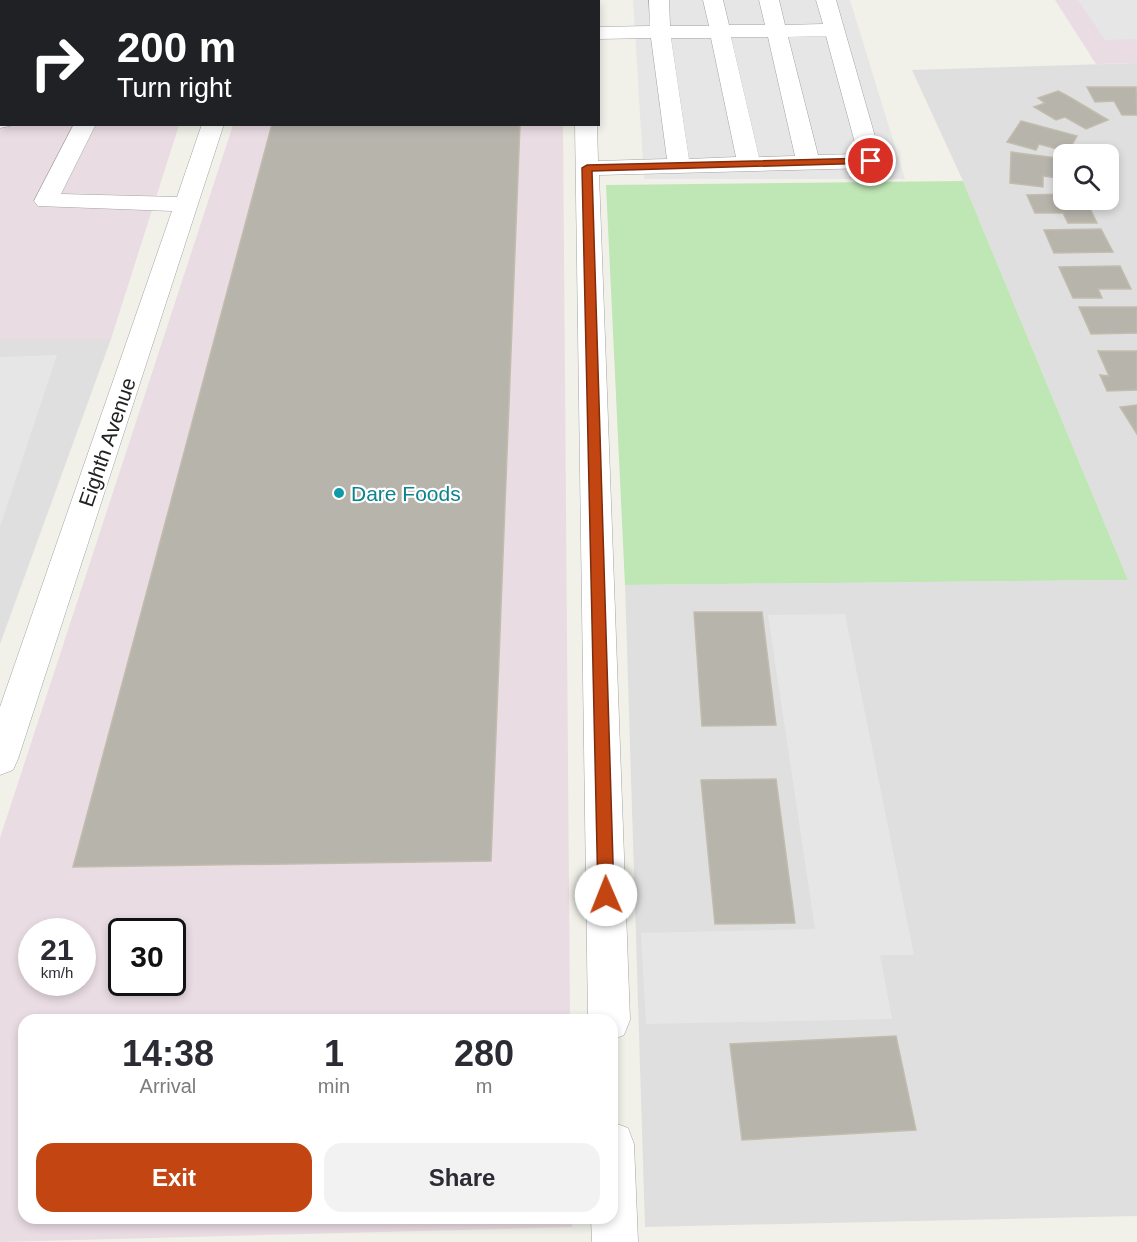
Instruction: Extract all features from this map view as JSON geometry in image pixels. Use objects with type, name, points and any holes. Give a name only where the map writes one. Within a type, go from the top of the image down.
[{"type":"street","points":[[658,0],[660,32],[679,166]]},
{"type":"street","points":[[713,0],[749,164]]},
{"type":"street","points":[[768,0],[808,162]]},
{"type":"street","points":[[587,168],[871,161],[826,0]]},
{"type":"street","points":[[600,33],[835,30]]},
{"type":"street","points":[[84,126],[46,201],[187,204]]},
{"type":"street","name":"Eighth Avenue","points":[[0,759],[212,126]]},
{"type":"street","points":[[586,126],[609,1014]]},
{"type":"street","points":[[614,1224],[615,1242]]},
{"type":"shaded area","points":[[633,0],[850,0],[905,179],[644,179]]},
{"type":"shaded area","points":[[1055,0],[1137,0],[1137,63],[1096,64]]},
{"type":"shaded area","points":[[1078,0],[1137,0],[1137,39],[1105,40]]},
{"type":"shaded area","points":[[1137,63],[1137,1216],[645,1227],[625,585],[1128,580],[963,181],[912,70]]},
{"type":"shaded area","points":[[0,126],[179,126],[111,339],[0,339]]},
{"type":"shaded area","points":[[233,126],[563,126],[570,1014],[18,1014],[18,1224],[572,1224],[572,1227],[0,1242],[0,838]]},
{"type":"shaded area","points":[[0,339],[111,339],[0,644]]},
{"type":"shaded area","points":[[57,355],[0,527],[0,357]]},
{"type":"shaded area","points":[[845,614],[914,955],[880,955],[892,1019],[646,1024],[641,933],[815,929],[768,615]]},
{"type":"green space","points":[[963,181],[1128,580],[625,585],[606,185]]},
{"type":"building","points":[[1087,87],[1136,87],[1137,115],[1122,115],[1114,101],[1095,102]]},
{"type":"building","points":[[1058,91],[1108,120],[1086,129],[1065,117],[1056,120],[1034,107],[1045,103],[1038,98]]},
{"type":"building","points":[[1021,121],[1077,136],[1072,144],[1053,144],[1053,148],[1039,144],[1036,150],[1007,142]]},
{"type":"building","name":"Dare Foods","points":[[271,126],[520,126],[491,861],[73,867]]},
{"type":"building","points":[[1011,152],[1053,158],[1053,177],[1043,176],[1043,187],[1010,183]]},
{"type":"building","points":[[1053,194],[1053,210],[1091,210],[1097,223],[1068,223],[1063,213],[1035,213],[1027,195]]},
{"type":"building","points":[[1101,229],[1113,252],[1054,253],[1044,230]]},
{"type":"building","points":[[1120,266],[1131,289],[1098,289],[1102,298],[1073,298],[1059,267]]},
{"type":"building","points":[[1079,307],[1137,307],[1137,333],[1091,334]]},
{"type":"building","points":[[1098,351],[1137,351],[1137,390],[1107,391],[1100,375],[1109,376]]},
{"type":"building","points":[[1137,405],[1137,434],[1120,407]]},
{"type":"building","points":[[694,612],[762,612],[776,725],[702,726]]},
{"type":"building","points":[[776,779],[795,923],[715,924],[701,780]]},
{"type":"building","points":[[896,1036],[916,1130],[742,1140],[730,1044]]},
{"type":"place","name":"Dare Foods","points":[[339,493]]},
{"type":"route","points":[[606,895],[587,168],[871,161]]}]
